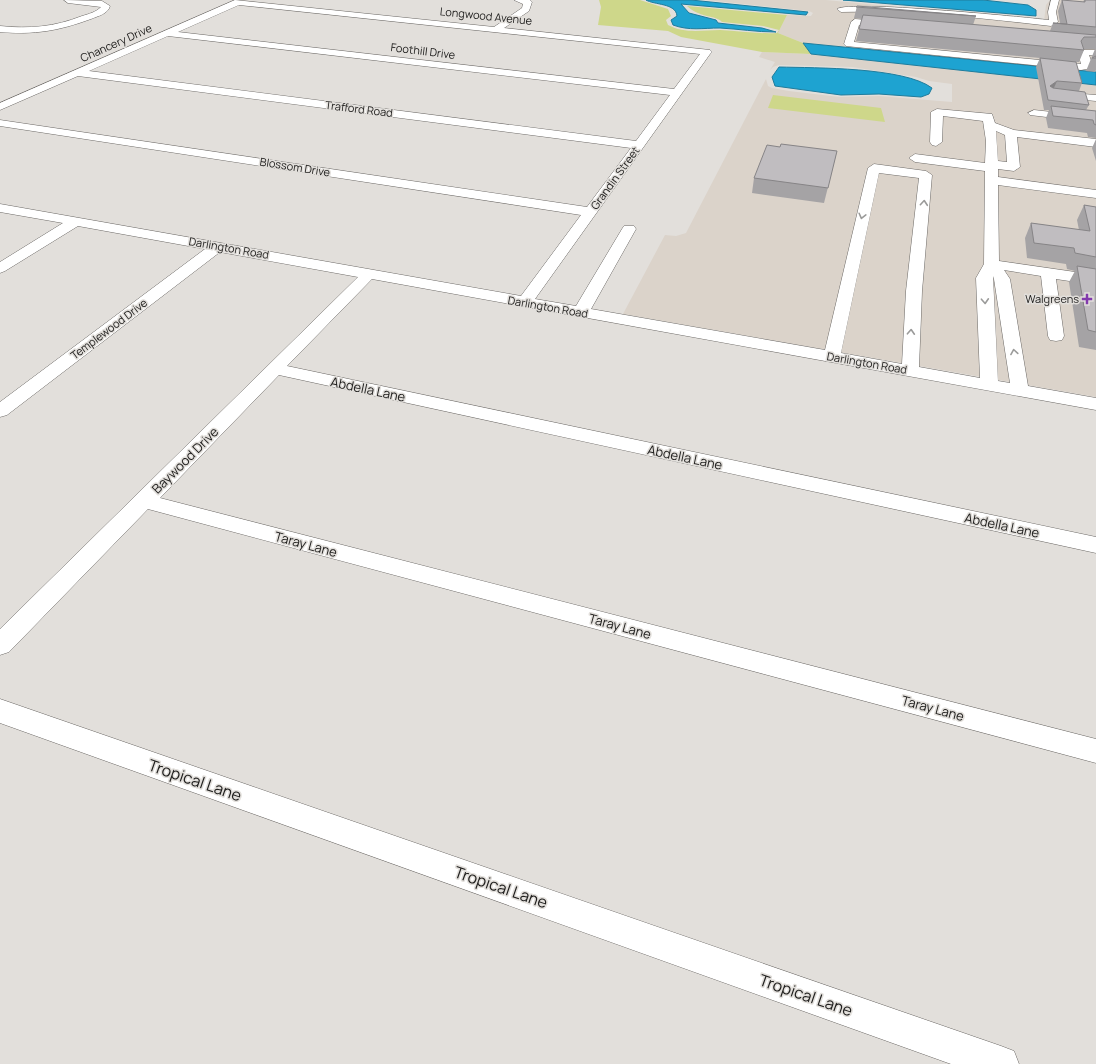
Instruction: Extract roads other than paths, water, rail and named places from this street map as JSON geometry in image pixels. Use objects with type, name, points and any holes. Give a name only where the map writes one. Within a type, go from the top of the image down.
[{"type":"street","points":[[0,29],[28,32],[60,28],[105,9],[106,6],[102,4],[68,0]]},
{"type":"street","points":[[496,30],[526,8],[528,2],[518,0]]},
{"type":"street","name":"Longwood Avenue","points":[[240,1],[707,52]]},
{"type":"street","name":"Chancery Drive","points":[[0,107],[240,1]]},
{"type":"street","points":[[841,9],[863,8],[920,11],[1051,23],[1054,22],[1052,12],[1056,4]]},
{"type":"street","points":[[852,34],[855,22],[902,26]]},
{"type":"street","name":"Foothill Drive","points":[[167,33],[677,93]]},
{"type":"street","points":[[852,34],[892,34]]},
{"type":"street","points":[[852,34],[1081,54],[1096,53]]},
{"type":"street","points":[[1080,42],[1096,43]]},
{"type":"street","name":"Grandin Street","points":[[524,303],[707,52]]},
{"type":"street","name":"Trafford Road","points":[[78,73],[639,145]]},
{"type":"street","points":[[1053,94],[1096,98]]},
{"type":"street","points":[[936,142],[937,112],[989,120],[1011,133],[1096,143]]},
{"type":"street","points":[[1034,113],[1096,120]]},
{"type":"street","points":[[989,120],[992,141],[992,264],[984,278],[989,385]]},
{"type":"street","name":"Blossom Drive","points":[[0,123],[590,212]]},
{"type":"street","points":[[992,171],[1014,167],[1011,133]]},
{"type":"street","points":[[916,158],[992,171],[1096,194]]},
{"type":"street","points":[[832,357],[846,284],[874,168],[926,175],[914,291],[910,371]]},
{"type":"street","name":"Darlington Road","points":[[0,208],[218,246],[524,303],[1096,404]]},
{"type":"street","points":[[0,268],[77,221]]},
{"type":"street","points":[[580,312],[629,229]]},
{"type":"street","name":"Templewood Drive","points":[[0,412],[218,246]]},
{"type":"street","points":[[992,264],[1096,290]]},
{"type":"street","points":[[992,264],[1002,279],[1020,391]]},
{"type":"street","name":"Baywood Drive","points":[[0,645],[369,274]]},
{"type":"street","points":[[1048,277],[1096,280]]},
{"type":"street","points":[[1048,277],[1056,336]]},
{"type":"street","name":"Abdella Lane","points":[[274,369],[1096,545]]},
{"type":"street","name":"Taray Lane","points":[[144,501],[1096,751]]},
{"type":"street","name":"Tropical Lane","points":[[0,711],[1001,1064]]},
{"type":"water","points":[[646,0],[691,0],[808,12],[806,15],[681,4],[689,13],[716,20],[718,23],[762,28],[776,32],[720,28],[690,29],[673,25],[671,20],[677,16],[673,9]]},
{"type":"water","points":[[843,0],[983,0],[1028,5],[1036,10],[1036,16]]},
{"type":"water","points":[[803,43],[1096,72],[1096,85],[811,54]]},
{"type":"water","points":[[779,67],[881,72],[919,81],[932,88],[929,94],[921,97],[879,94],[841,95],[775,86],[772,77]]},
{"type":"place","name":"Walgreens","points":[[1087,299]]}]
